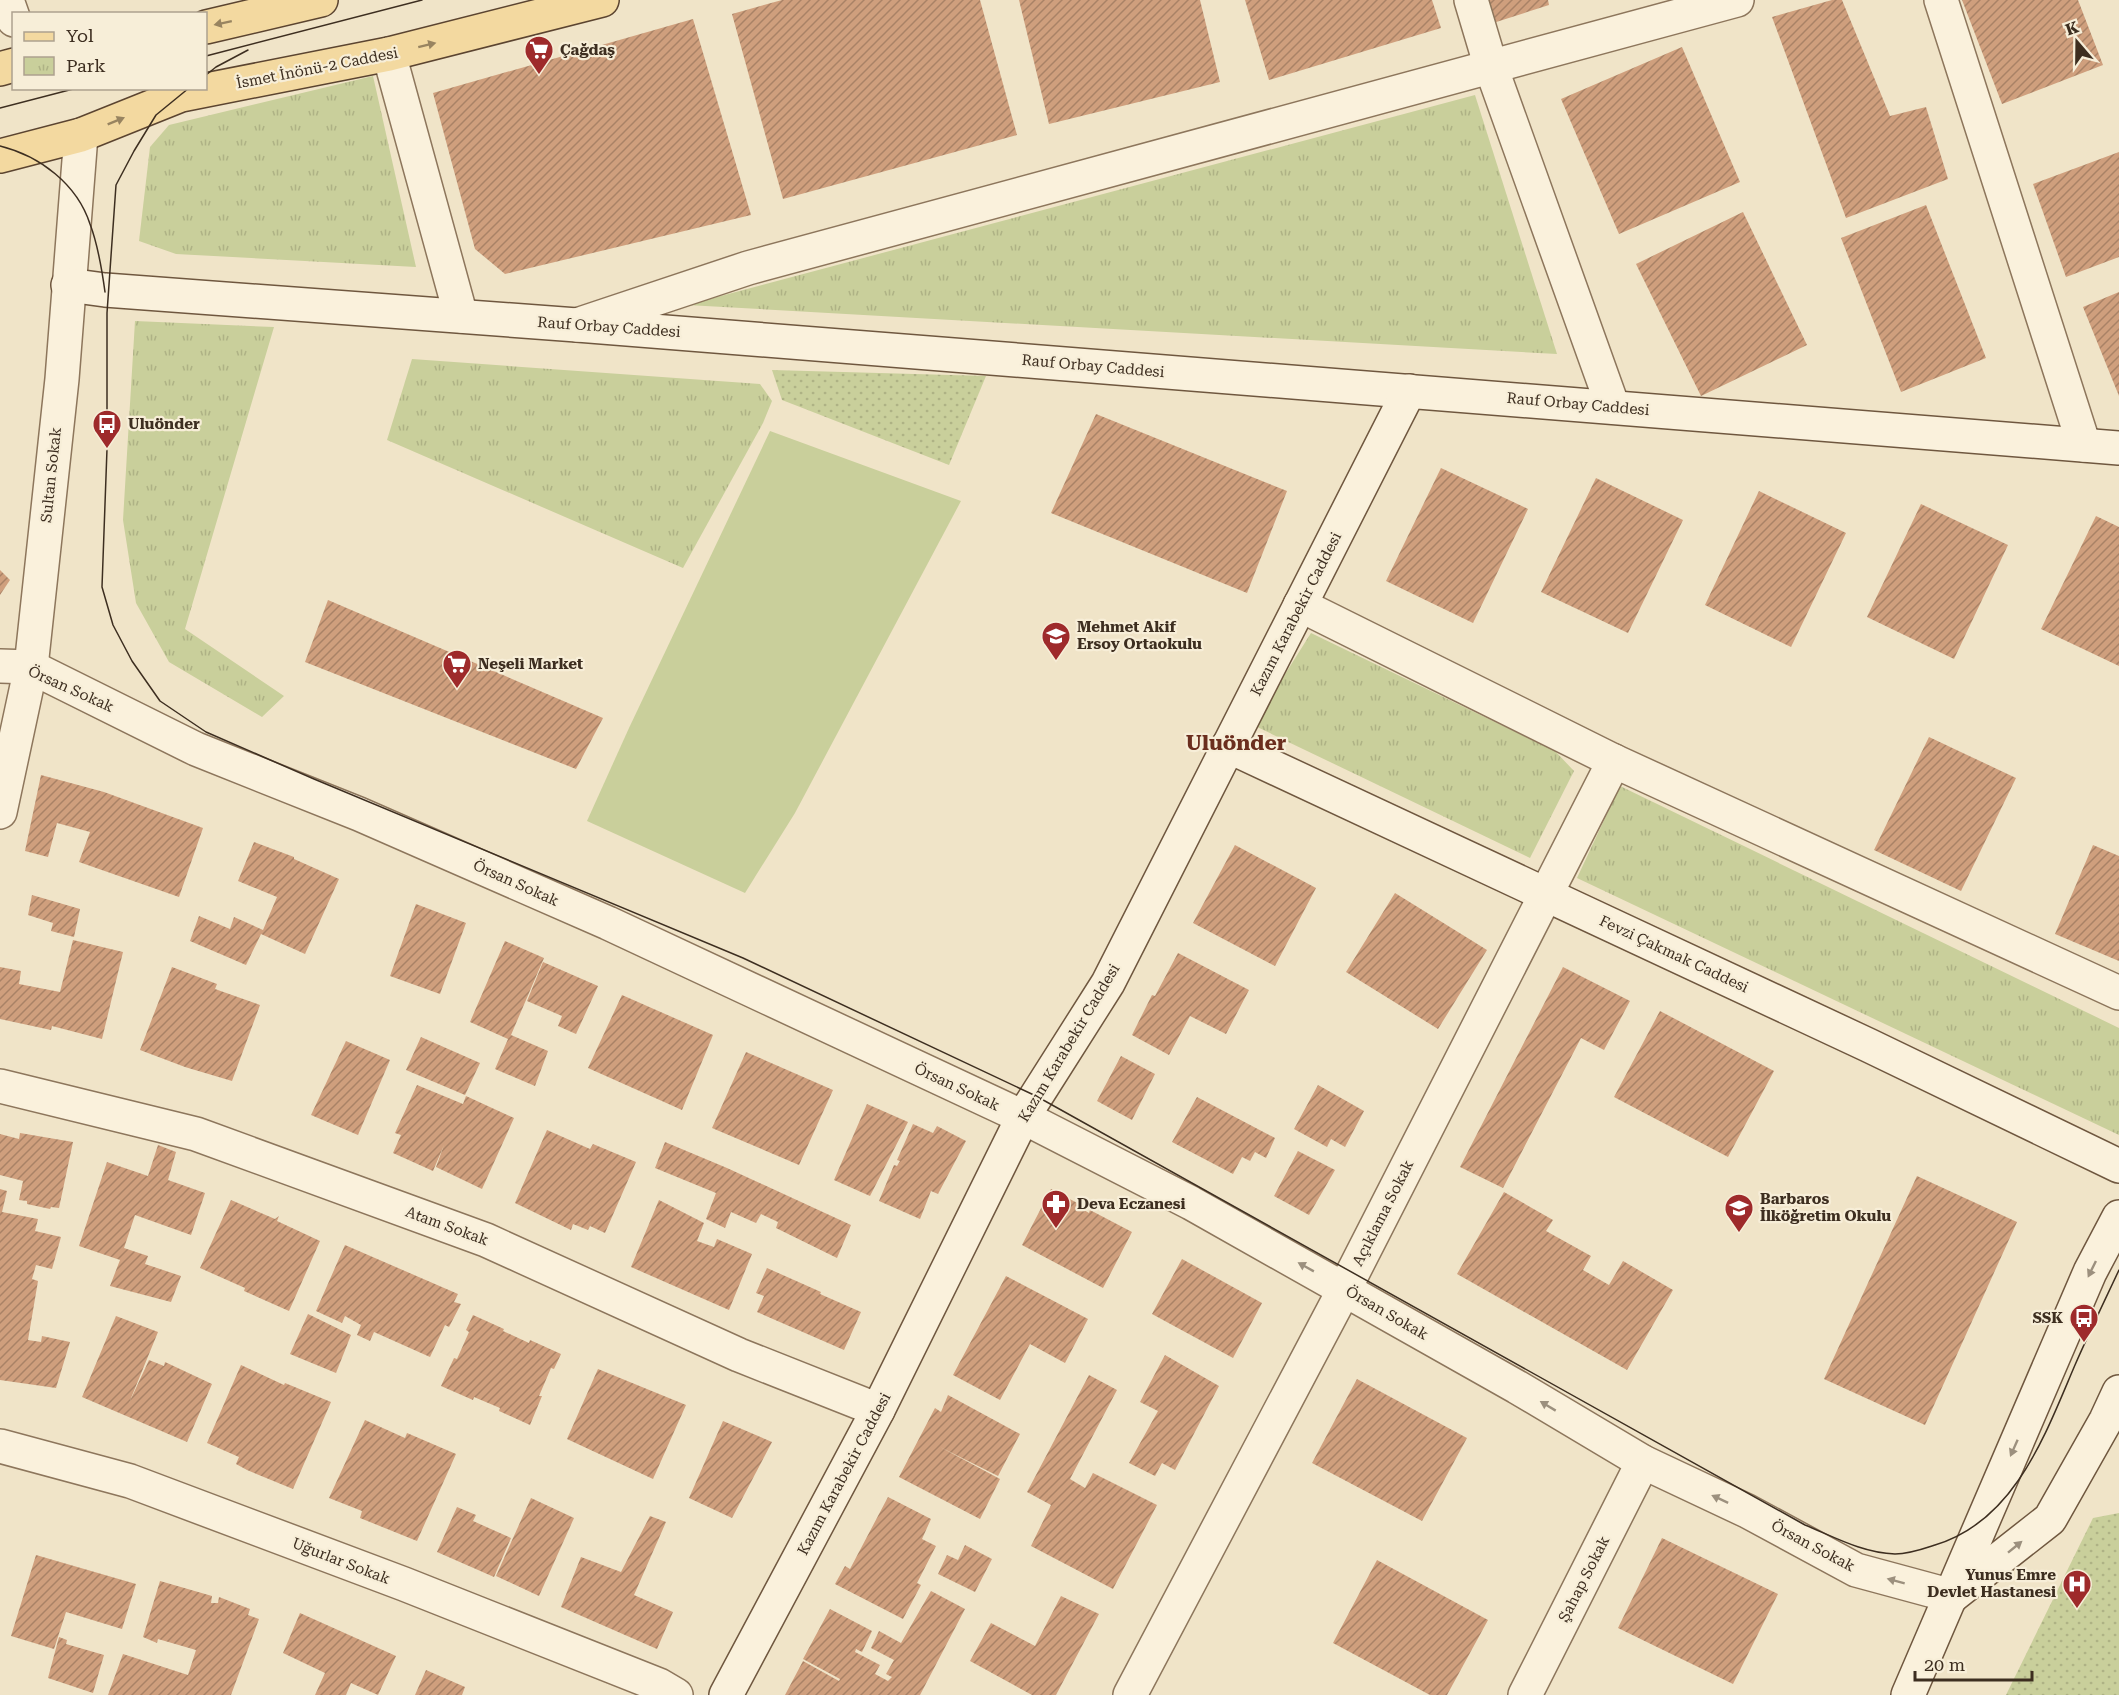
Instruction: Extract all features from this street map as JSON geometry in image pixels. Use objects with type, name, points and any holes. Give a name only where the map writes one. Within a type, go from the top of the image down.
[{"type":"main road","points":[[207,27],[256,8],[321,0]]},
{"type":"main road","name":"İsmet İnönü-2 Caddesi","points":[[0,156],[81,135],[181,96],[389,54],[602,0]]},
{"type":"street","points":[[7,0],[12,14]]},
{"type":"street","points":[[1471,0],[1491,67],[1613,407]]},
{"type":"street","points":[[577,325],[748,268],[1737,0]]},
{"type":"street","points":[[1941,0],[2084,445]]},
{"type":"street","points":[[389,54],[461,316]]},
{"type":"street","name":"Sultan Sokak","points":[[0,812],[15,667],[62,379],[81,135]]},
{"type":"street","name":"Rauf Orbay Caddesi","points":[[68,285],[105,290],[577,325],[2119,448]]},
{"type":"street","name":"Kazım Karabekir Caddesi","points":[[726,1695],[878,1410],[1023,1117],[1108,983],[1409,391]]},
{"type":"street","points":[[1300,605],[1614,761],[2119,993]]},
{"type":"street","name":"Örsan Sokak","points":[[15,667],[196,748],[359,814],[608,923],[1023,1117],[1191,1203],[1345,1288],[1643,1462],[1747,1511],[1856,1570],[1952,1596]]},
{"type":"street","name":"Fevzi Çakmak Caddesi","points":[[1228,746],[1868,1045],[2119,1167]]},
{"type":"street","name":"Açıklama Sokak","points":[[1130,1695],[1345,1288],[1614,761]]},
{"type":"street","name":"Atam Sokak","points":[[0,1086],[196,1134],[486,1240],[739,1355],[878,1410]]},
{"type":"street","points":[[1908,1695],[2085,1283],[2119,1217]]},
{"type":"street","points":[[1952,1596],[2050,1519],[2106,1420],[2119,1392]]},
{"type":"street","name":"Uğurlar Sokak","points":[[0,1446],[130,1481],[404,1584],[659,1685],[676,1695]]},
{"type":"street","name":"Şahap Sokak","points":[[1525,1695],[1643,1462]]},
{"type":"green space","points":[[373,76],[416,267],[176,254],[139,241],[150,147],[169,125]]},
{"type":"green space","points":[[1475,95],[1557,354],[687,305]]},
{"type":"green space","points":[[135,321],[274,327],[185,629],[284,696],[262,717],[169,662],[136,603],[123,520]]},
{"type":"green space","points":[[412,359],[760,384],[772,401],[763,423],[683,568],[387,440]]},
{"type":"green space","points":[[772,370],[986,376],[949,465],[782,400]]},
{"type":"green space","points":[[770,431],[961,501],[795,813],[745,893],[587,821]]},
{"type":"green space","points":[[1311,633],[1555,751],[1574,771],[1530,858],[1253,725]]},
{"type":"green space","points":[[1620,786],[2119,1028],[2119,1135],[1577,878]]},
{"type":"green space","name":"Yunus Emre Devlet Hastanesi","points":[[2119,1513],[2119,1695],[2006,1695],[2093,1518]]},
{"type":"building","points":[[782,0],[980,0],[1017,135],[783,199],[732,14]]},
{"type":"building","points":[[1019,0],[1200,0],[1220,82],[1049,124]]},
{"type":"building","points":[[1245,0],[1432,0],[1441,28],[1269,80]]},
{"type":"building","points":[[1483,0],[1548,0],[1549,5],[1490,24]]},
{"type":"building","points":[[1832,0],[1842,0],[1890,116],[1926,107],[1948,179],[1846,218],[1772,17]]},
{"type":"building","points":[[1962,0],[2078,0],[2103,65],[2002,104]]},
{"type":"building","points":[[693,19],[751,215],[505,274],[475,249],[433,93]]},
{"type":"building","points":[[1682,47],[1740,182],[1619,234],[1561,99]]},
{"type":"building","points":[[2119,152],[2119,257],[2066,277],[2033,184]]},
{"type":"building","points":[[1926,205],[1986,358],[1901,392],[1841,238]]},
{"type":"building","points":[[1743,212],[1807,345],[1701,396],[1636,264]]},
{"type":"building","points":[[2119,292],[2119,396],[2083,307]]},
{"type":"building","points":[[1096,414],[1287,491],[1247,593],[1051,513]]},
{"type":"building","points":[[1441,468],[1528,509],[1473,623],[1386,581]]},
{"type":"building","points":[[1596,478],[1683,520],[1628,633],[1541,592]]},
{"type":"building","points":[[1759,491],[1846,533],[1791,647],[1705,605]]},
{"type":"building","points":[[1921,504],[2008,545],[1954,659],[1867,617]]},
{"type":"building","points":[[2096,516],[2119,527],[2119,666],[2041,629]]},
{"type":"building","points":[[0,570],[10,580],[0,595]]},
{"type":"building","name":"Neşeli Market","points":[[328,600],[603,718],[576,769],[305,662]]},
{"type":"building","points":[[1929,737],[2016,778],[1961,891],[1874,850]]},
{"type":"building","points":[[41,775],[104,792],[203,828],[179,897],[79,862],[90,832],[57,823],[48,857],[25,851]]},
{"type":"building","points":[[254,842],[294,857],[339,879],[305,954],[261,934],[246,965],[190,941],[199,916],[230,929],[234,917],[263,930],[277,897],[238,881]]},
{"type":"building","points":[[1235,845],[1316,888],[1275,966],[1193,923]]},
{"type":"building","points":[[2093,845],[2119,856],[2119,961],[2055,934]]},
{"type":"building","points":[[1395,893],[1487,950],[1438,1029],[1346,972]]},
{"type":"building","points":[[32,895],[80,909],[74,937],[51,931],[53,923],[28,915]]},
{"type":"building","points":[[416,904],[466,923],[440,994],[390,976]]},
{"type":"building","points":[[73,940],[123,952],[102,1039],[52,1026],[51,1030],[0,1019],[0,967],[21,971],[19,984],[60,992]]},
{"type":"building","points":[[505,941],[544,958],[511,1035],[548,1051],[535,1086],[495,1069],[508,1039],[470,1022]]},
{"type":"building","points":[[1178,953],[1249,990],[1226,1034],[1190,1016],[1169,1055],[1132,1035],[1152,995],[1155,996]]},
{"type":"building","points":[[543,962],[598,986],[576,1034],[558,1026],[562,1016],[527,1001]]},
{"type":"building","points":[[172,967],[217,984],[215,989],[260,1005],[232,1081],[140,1050]]},
{"type":"building","points":[[1563,967],[1630,1001],[1604,1050],[1581,1038],[1503,1188],[1460,1167]]},
{"type":"building","points":[[622,995],[713,1035],[682,1110],[588,1068]]},
{"type":"building","points":[[1660,1011],[1774,1071],[1728,1157],[1614,1097]]},
{"type":"building","points":[[421,1037],[480,1063],[465,1095],[406,1070]]},
{"type":"building","points":[[346,1041],[390,1060],[358,1135],[311,1115]]},
{"type":"building","points":[[746,1052],[833,1090],[799,1165],[712,1128]]},
{"type":"building","points":[[1121,1056],[1155,1074],[1132,1120],[1097,1101]]},
{"type":"building","points":[[417,1085],[463,1104],[466,1096],[514,1118],[482,1189],[436,1167],[444,1145],[433,1171],[393,1153],[401,1135],[395,1133]]},
{"type":"building","points":[[1318,1085],[1364,1111],[1345,1147],[1331,1139],[1327,1147],[1294,1129]]},
{"type":"building","points":[[1197,1097],[1275,1138],[1266,1158],[1255,1152],[1250,1161],[1242,1157],[1233,1174],[1172,1142]]},
{"type":"building","points":[[867,1104],[908,1122],[870,1196],[834,1180]]},
{"type":"building","points":[[913,1124],[933,1133],[937,1126],[966,1141],[938,1194],[931,1191],[920,1219],[879,1201],[894,1165],[897,1166],[900,1161],[897,1160]]},
{"type":"building","points":[[547,1130],[590,1149],[593,1144],[636,1162],[605,1233],[590,1226],[588,1230],[573,1224],[571,1230],[515,1203]]},
{"type":"building","points":[[20,1133],[73,1142],[59,1208],[51,1207],[50,1209],[19,1200],[23,1181],[0,1175],[0,1134],[19,1139]]},
{"type":"building","points":[[665,1142],[851,1225],[837,1258],[776,1228],[778,1222],[761,1214],[756,1223],[731,1212],[725,1228],[706,1219],[716,1193],[655,1168]]},
{"type":"building","points":[[158,1145],[176,1152],[168,1180],[205,1193],[191,1235],[135,1215],[124,1248],[148,1256],[145,1264],[181,1276],[171,1302],[110,1286],[120,1260],[79,1246],[107,1162],[148,1176]]},
{"type":"building","points":[[1298,1151],[1335,1170],[1309,1215],[1274,1196]]},
{"type":"building","points":[[1917,1176],[2017,1222],[1925,1425],[1824,1379]]},
{"type":"building","points":[[0,1189],[7,1191],[2,1212],[38,1219],[35,1231],[61,1237],[52,1269],[36,1265],[32,1279],[38,1281],[28,1340],[41,1342],[42,1336],[70,1342],[56,1388],[0,1380]]},
{"type":"building","points":[[1051,1189],[1081,1205],[1079,1207],[1089,1213],[1090,1210],[1132,1232],[1103,1288],[1022,1245]]},
{"type":"building","points":[[1504,1192],[1553,1220],[1546,1231],[1591,1256],[1583,1270],[1609,1285],[1623,1261],[1673,1290],[1627,1370],[1457,1274]]},
{"type":"building","points":[[231,1200],[275,1219],[279,1216],[277,1221],[320,1241],[289,1311],[200,1268]]},
{"type":"building","points":[[659,1200],[704,1223],[697,1241],[714,1247],[717,1239],[752,1254],[729,1310],[631,1267]]},
{"type":"building","points":[[345,1245],[458,1294],[454,1302],[461,1304],[449,1327],[445,1325],[430,1357],[374,1332],[370,1341],[357,1335],[361,1325],[345,1316],[342,1323],[316,1311]]},
{"type":"building","points":[[1182,1259],[1262,1303],[1233,1358],[1152,1314]]},
{"type":"building","points":[[767,1268],[861,1312],[844,1350],[757,1312],[764,1296],[756,1293]]},
{"type":"building","points":[[1006,1276],[1088,1319],[1065,1363],[1030,1344],[1000,1400],[953,1375]]},
{"type":"building","points":[[308,1314],[351,1335],[336,1373],[290,1354]]},
{"type":"building","points":[[473,1315],[529,1343],[530,1340],[561,1354],[554,1369],[551,1368],[530,1425],[499,1411],[500,1408],[474,1397],[473,1400],[441,1386],[454,1358],[457,1359],[469,1332],[466,1330]]},
{"type":"building","points":[[116,1316],[158,1332],[129,1403],[149,1360],[164,1366],[165,1362],[212,1384],[187,1442],[82,1397]]},
{"type":"building","points":[[1165,1355],[1219,1386],[1175,1470],[1162,1463],[1155,1476],[1129,1463],[1158,1411],[1140,1402]]},
{"type":"building","points":[[241,1365],[284,1385],[285,1383],[331,1402],[293,1489],[247,1470],[236,1464],[239,1457],[207,1443]]},
{"type":"building","points":[[598,1369],[686,1405],[653,1479],[567,1439]]},
{"type":"building","points":[[1089,1375],[1117,1390],[1070,1479],[1085,1488],[1093,1473],[1157,1505],[1113,1589],[1031,1546],[1051,1505],[1027,1492]]},
{"type":"building","points":[[1357,1379],[1467,1438],[1422,1521],[1312,1463]]},
{"type":"building","points":[[948,1395],[1020,1434],[998,1476],[940,1447],[1000,1479],[980,1519],[899,1477],[935,1408],[941,1412]]},
{"type":"building","points":[[365,1420],[405,1438],[407,1433],[456,1454],[417,1541],[360,1518],[362,1511],[329,1498]]},
{"type":"building","points":[[723,1421],[772,1442],[732,1518],[689,1498]]},
{"type":"building","points":[[888,1497],[931,1519],[922,1539],[936,1546],[917,1583],[921,1585],[903,1619],[835,1584],[845,1566],[850,1569]]},
{"type":"building","points":[[531,1498],[574,1518],[539,1596],[496,1576]]},
{"type":"building","points":[[457,1507],[476,1515],[473,1521],[511,1538],[494,1577],[437,1552]]},
{"type":"building","points":[[650,1516],[666,1522],[634,1595],[673,1612],[657,1649],[561,1607],[581,1557],[621,1572]]},
{"type":"building","points":[[1662,1538],[1778,1594],[1733,1684],[1618,1628]]},
{"type":"building","points":[[965,1545],[992,1559],[975,1592],[938,1574],[947,1555],[958,1560]]},
{"type":"building","points":[[36,1555],[136,1584],[122,1629],[66,1612],[54,1649],[11,1636]]},
{"type":"building","points":[[1377,1560],[1488,1620],[1447,1695],[1430,1695],[1333,1643]]},
{"type":"building","points":[[160,1581],[212,1596],[211,1603],[218,1603],[219,1597],[250,1609],[248,1615],[259,1619],[231,1695],[108,1695],[123,1654],[188,1675],[196,1650],[158,1639],[157,1643],[143,1637]]},
{"type":"building","points":[[931,1591],[965,1609],[920,1695],[785,1695],[803,1661],[839,1681],[840,1679],[803,1659],[830,1609],[872,1631],[862,1652],[856,1649],[855,1652],[880,1665],[875,1674],[888,1681],[892,1677],[886,1674],[894,1660],[871,1648],[879,1631],[901,1643]]},
{"type":"building","points":[[1061,1596],[1099,1614],[1056,1695],[1032,1695],[970,1661],[991,1623],[1035,1646]]},
{"type":"building","points":[[300,1613],[396,1656],[378,1695],[351,1683],[346,1695],[315,1695],[325,1673],[283,1653]]},
{"type":"building","points":[[59,1637],[67,1640],[66,1644],[104,1655],[93,1693],[48,1678]]},
{"type":"building","points":[[426,1670],[465,1687],[462,1695],[415,1695]]},
{"type":"tram line","points":[[207,56],[422,0]]},
{"type":"tram line","points":[[207,74],[248,50]]},
{"type":"tram line","points":[[0,108],[69,90]]},
{"type":"tram line","points":[[187,90],[156,115],[116,185],[107,313],[107,449],[102,587],[113,625],[132,661],[160,701],[206,732],[743,958],[1036,1096],[1805,1525],[1860,1548],[1895,1554],[1935,1545],[1963,1533],[1986,1517],[2007,1496],[2039,1446],[2119,1270]]},
{"type":"tram line","points":[[0,146],[43,165],[66,184],[76,196],[93,232],[105,292]]},
{"type":"place","name":"Çağdaş","points":[[539,76]]},
{"type":"place","name":"Uluönder","points":[[107,450]]},
{"type":"place","name":"Mehmet Akif Ersoy Ortaokulu","points":[[1056,662]]},
{"type":"place","name":"Neşeli Market","points":[[457,690]]},
{"type":"place","name":"Deva Eczanesi","points":[[1056,1230]]},
{"type":"place","name":"Barbaros İlköğretim Okulu","points":[[1739,1234]]},
{"type":"place","name":"SSK","points":[[2084,1344]]},
{"type":"place","name":"Yunus Emre Devlet Hastanesi","points":[[2077,1610]]},
{"type":"district","name":"Uluönder","points":[[1236,743]]}]
